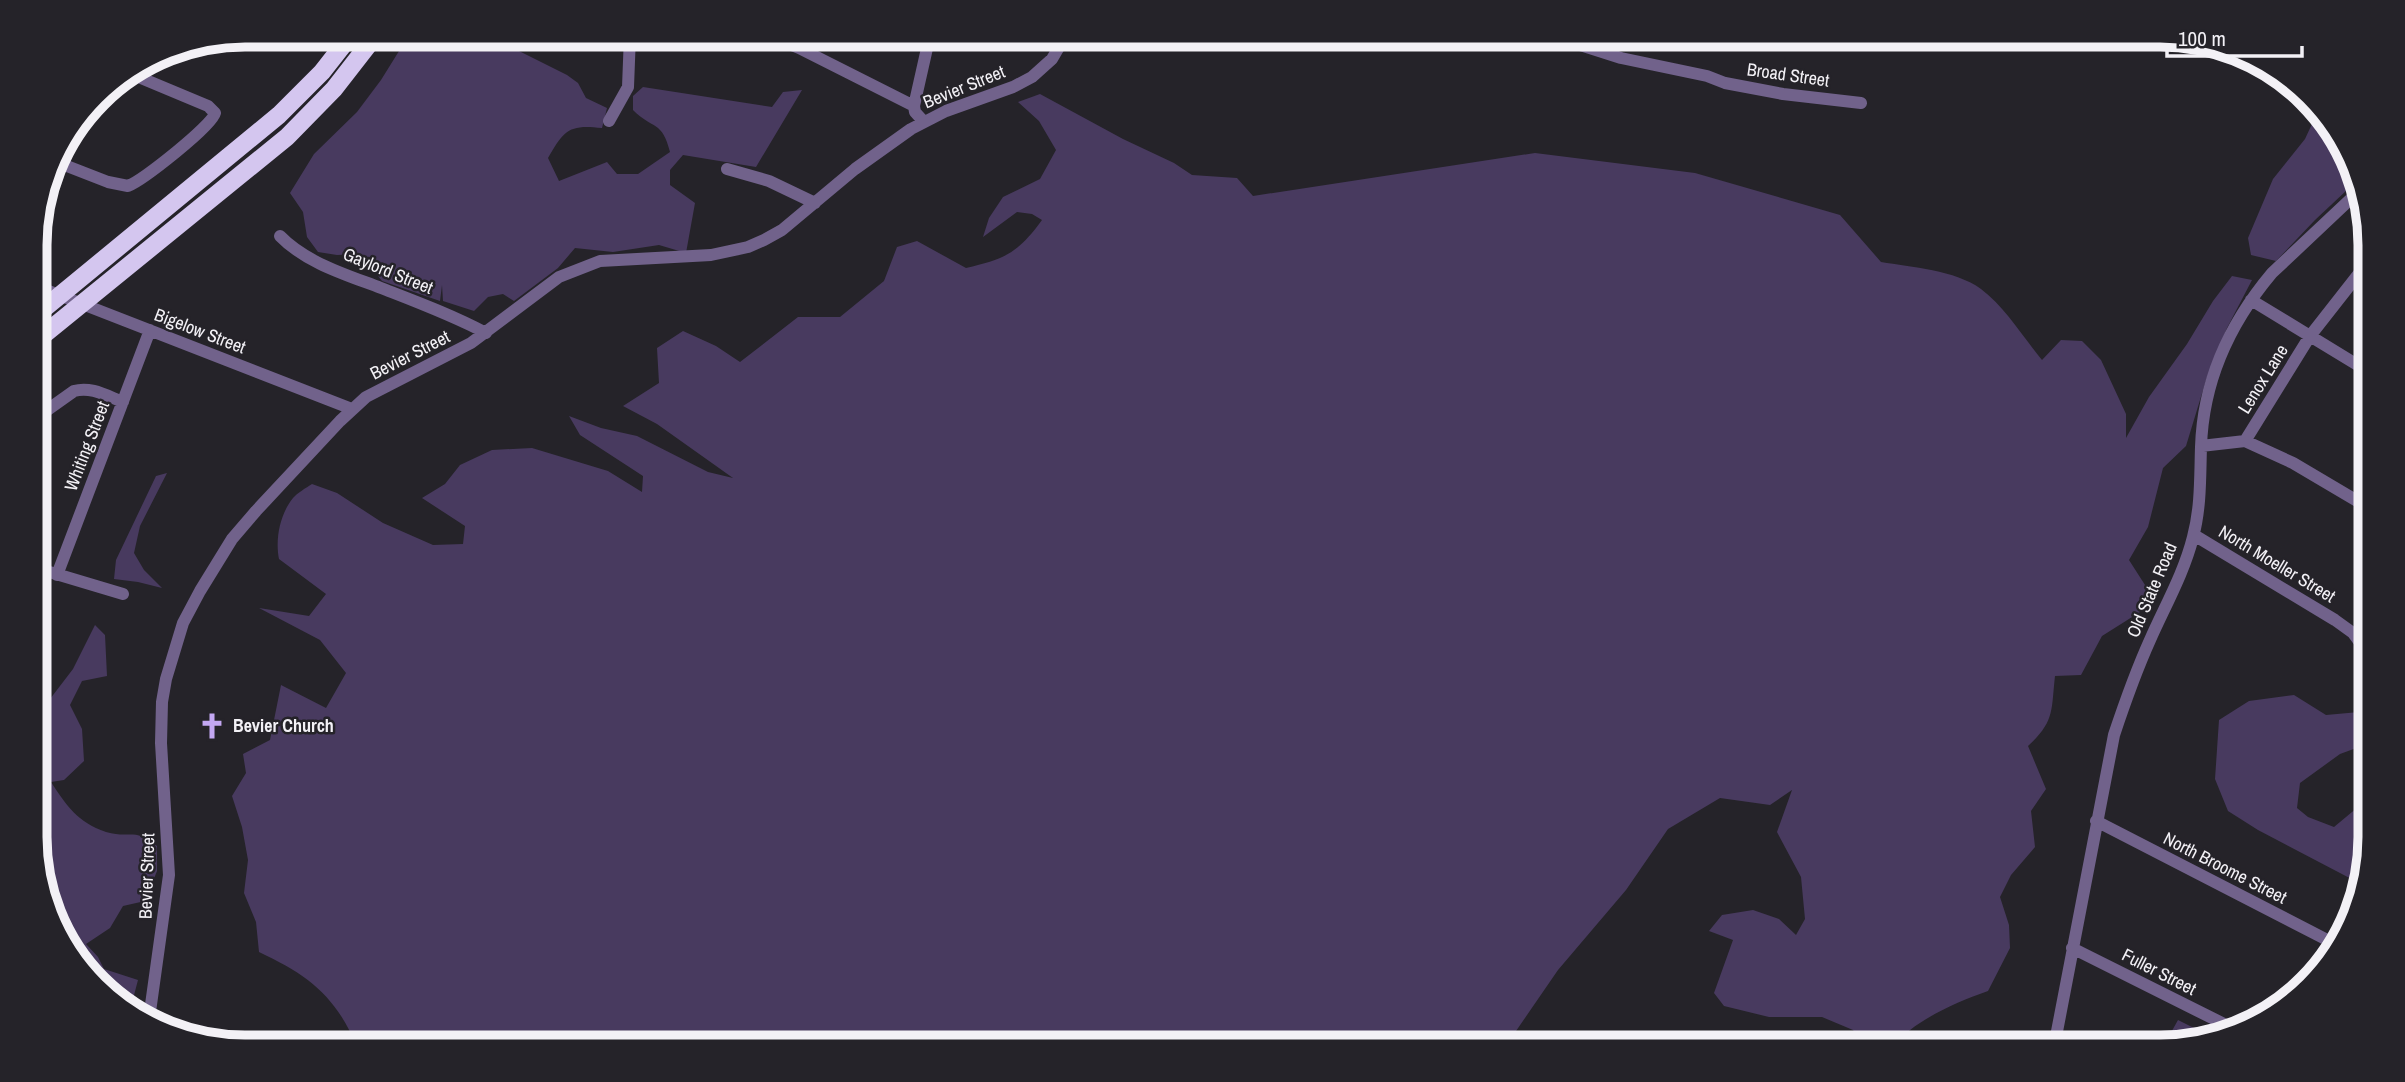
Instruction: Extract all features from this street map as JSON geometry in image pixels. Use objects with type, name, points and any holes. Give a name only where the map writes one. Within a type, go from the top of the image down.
[{"type":"highway","points":[[236,152],[328,48]]},
{"type":"highway","points":[[48,305],[293,102],[341,48]]},
{"type":"highway","points":[[48,331],[279,144],[323,101],[367,48]]},
{"type":"street","name":"Broad Street","points":[[1587,47],[1621,58],[1707,76],[1725,83],[1783,94],[1861,103]]},
{"type":"street","points":[[610,121],[628,87],[630,48]]},
{"type":"street","points":[[813,48],[914,106]]},
{"type":"street","points":[[924,122],[915,112],[914,106],[927,48]]},
{"type":"street","name":"Bevier Street","points":[[150,1010],[169,875],[161,743],[162,702],[169,664],[177,640],[200,591],[232,539],[352,409],[379,389],[461,349],[559,277],[589,264],[613,259],[698,256],[748,247],[782,230],[882,149],[924,122],[963,104],[1025,82],[1044,68],[1061,48]]},
{"type":"street","points":[[64,165],[108,182],[128,186],[202,131],[214,118],[213,110],[199,102],[140,78]]},
{"type":"street","points":[[727,169],[769,181],[815,203]]},
{"type":"street","name":"Old State Road","points":[[2056,1034],[2114,735],[2127,693],[2179,578],[2194,535],[2199,509],[2201,446],[2206,404],[2217,361],[2251,300],[2272,273],[2352,198]]},
{"type":"street","name":"Gaylord Street","points":[[280,236],[301,253],[327,266],[486,332]]},
{"type":"street","name":"Lenox Lane","points":[[2245,441],[2310,337],[2358,275]]},
{"type":"street","name":"Bigelow Street","points":[[48,290],[352,409]]},
{"type":"street","points":[[2251,300],[2358,365]]},
{"type":"street","name":"Whiting Street","points":[[57,575],[150,330]]},
{"type":"street","points":[[48,410],[81,389],[96,391],[122,402]]},
{"type":"street","points":[[2201,446],[2245,441],[2294,463],[2358,501]]},
{"type":"street","name":"North Moeller Street","points":[[2194,535],[2334,620],[2358,639]]},
{"type":"street","points":[[47,572],[123,594]]},
{"type":"street","name":"North Broome Street","points":[[2096,821],[2328,940]]},
{"type":"street","name":"Fuller Street","points":[[2072,948],[2224,1024]]},
{"type":"shaded area","points":[[401,48],[513,48],[567,75],[578,83],[586,98],[607,108],[602,128],[575,128],[563,135],[548,158],[559,181],[607,162],[617,174],[638,174],[670,152],[660,130],[633,110],[633,96],[643,87],[772,107],[783,92],[802,90],[756,167],[683,155],[670,170],[670,185],[695,203],[686,253],[659,245],[613,252],[575,248],[558,268],[514,301],[503,294],[488,297],[474,311],[443,301],[442,285],[440,301],[382,281],[360,254],[318,252],[307,237],[303,212],[290,193],[314,154],[357,112]]},
{"type":"shaded area","points":[[1040,94],[1174,163],[1192,175],[1237,178],[1253,196],[1535,153],[1695,173],[1840,215],[1881,262],[1946,273],[1981,289],[2006,313],[2042,360],[2061,340],[2082,341],[2101,360],[2126,414],[2126,438],[2149,397],[2232,276],[2252,280],[2227,328],[2207,377],[2186,446],[2163,468],[2148,527],[2129,560],[2145,585],[2148,607],[2102,636],[2081,675],[2055,676],[2050,715],[2043,729],[2028,746],[2046,789],[2031,811],[2035,847],[2011,875],[2000,897],[2009,925],[2010,948],[1988,991],[1936,1013],[1905,1034],[1856,1034],[1853,1030],[1822,1017],[1769,1017],[1724,1006],[1714,993],[1733,940],[1709,931],[1722,915],[1753,910],[1779,919],[1796,935],[1805,919],[1801,877],[1777,832],[1792,790],[1770,805],[1720,798],[1668,829],[1626,890],[1558,970],[1514,1034],[352,1035],[340,1014],[318,989],[292,969],[259,952],[256,922],[244,893],[248,860],[242,827],[232,796],[246,773],[243,754],[270,740],[281,685],[326,708],[346,673],[320,640],[259,608],[309,616],[326,594],[279,559],[280,527],[293,498],[312,484],[337,493],[383,523],[433,545],[463,544],[465,526],[422,498],[445,484],[460,465],[492,450],[532,448],[608,471],[642,492],[643,476],[580,435],[569,416],[601,428],[637,436],[708,472],[733,478],[657,424],[623,406],[659,383],[657,348],[683,331],[716,346],[740,362],[798,317],[840,317],[884,281],[897,247],[917,241],[966,268],[1010,253],[1042,220],[1032,214],[1017,212],[983,237],[989,218],[1003,197],[1040,179],[1056,150],[1039,121],[1018,102]]},
{"type":"shaded area","points":[[2313,121],[2343,169],[2347,190],[2276,261],[2251,255],[2248,238],[2273,179],[2305,139]]},
{"type":"shaded area","points":[[167,473],[140,526],[134,553],[144,570],[162,588],[114,579],[116,560],[156,476]]},
{"type":"shaded area","points":[[95,625],[105,635],[107,676],[82,681],[70,705],[82,729],[84,761],[64,780],[51,782],[68,806],[87,823],[114,834],[138,835],[157,846],[157,871],[145,901],[123,906],[110,928],[86,944],[98,957],[104,969],[138,980],[133,999],[105,977],[74,936],[62,913],[49,863],[47,703],[73,669]]},
{"type":"shaded area","points":[[2294,695],[2326,715],[2358,712],[2358,747],[2340,754],[2300,783],[2297,808],[2308,817],[2334,827],[2358,807],[2353,880],[2258,830],[2228,811],[2215,779],[2219,720],[2249,701]]},
{"type":"shaded area","points":[[2178,1020],[2200,1031],[2173,1034],[2170,1034]]},
{"type":"place","name":"Bevier Church","points":[[212,726]]}]
